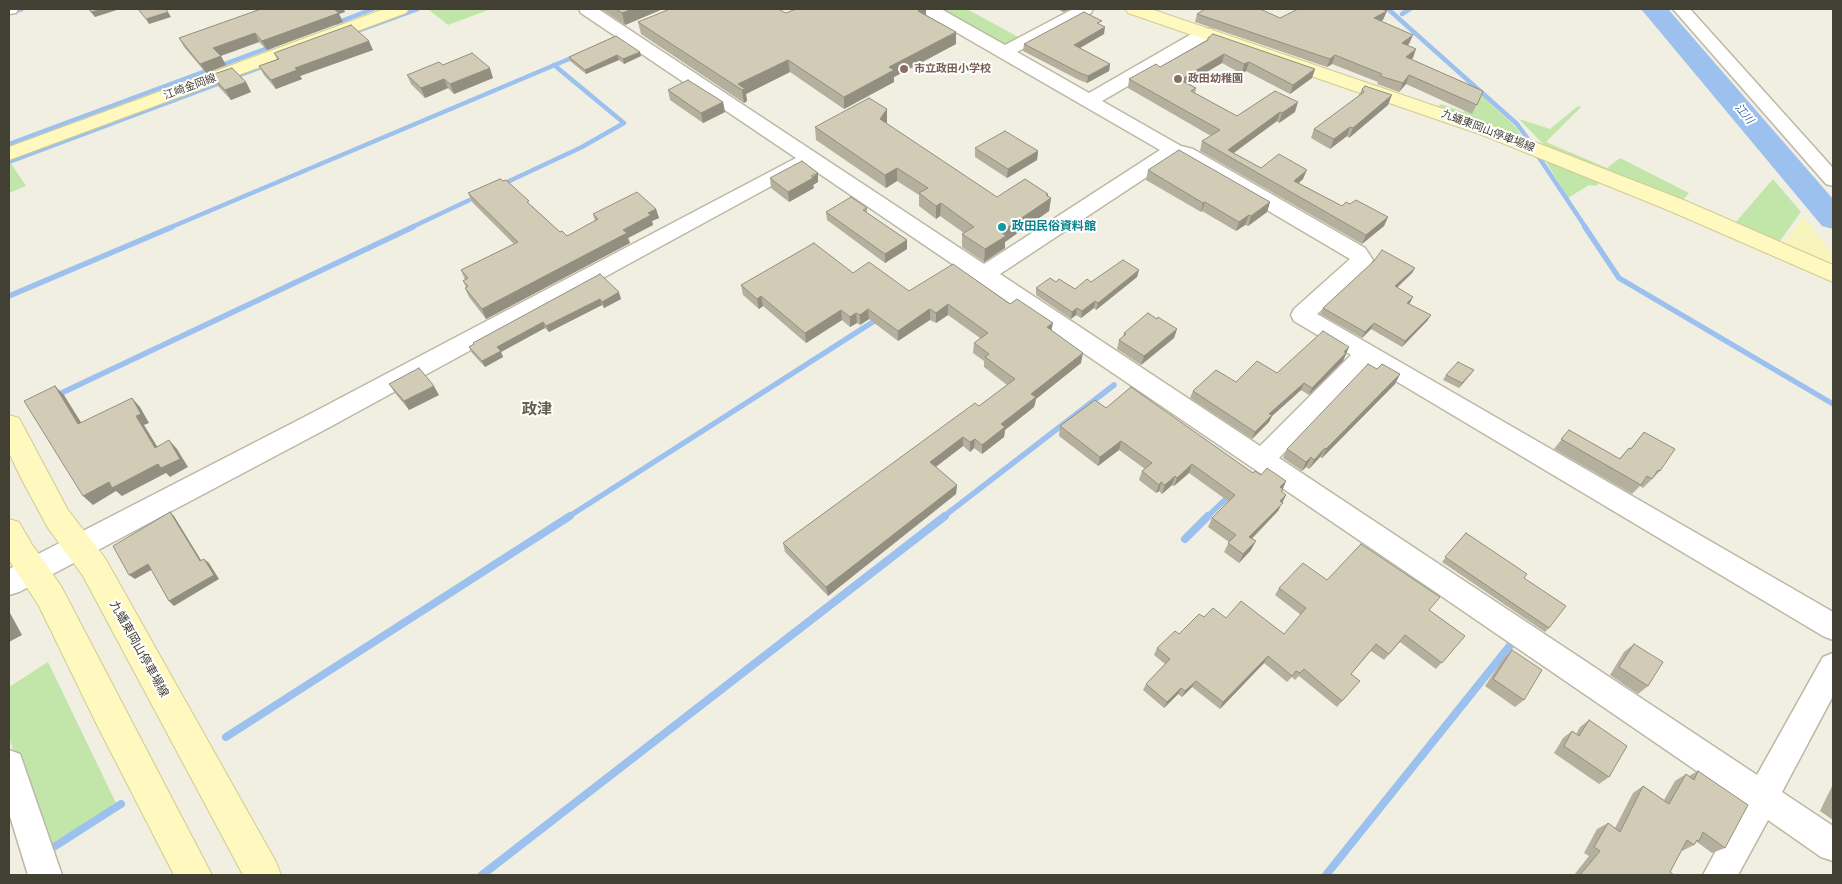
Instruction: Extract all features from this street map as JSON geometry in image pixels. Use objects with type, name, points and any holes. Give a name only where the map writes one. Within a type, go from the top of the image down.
[{"type":"main road","name":"江崎金岡線","points":[[9,154],[400,9]]},
{"type":"main road","name":"九蟠東岡山停車場線","points":[[1134,9],[1492,132],[1678,206],[1833,274]]},
{"type":"main road","name":"九蟠東岡山停車場線","points":[[9,425],[58,519],[94,567],[263,875]]},
{"type":"main road","points":[[9,531],[20,552],[21,576],[50,596],[109,714],[194,875]]},
{"type":"street","points":[[587,9],[631,30],[804,160],[983,275],[1262,460],[1759,805],[1833,845]]},
{"type":"street","points":[[929,9],[1174,150],[1186,152],[1357,253],[1362,260],[1302,315],[1365,355],[1833,628]]},
{"type":"street","points":[[1005,52],[1085,9]]},
{"type":"street","points":[[1681,9],[1833,180]]},
{"type":"street","points":[[1090,100],[1206,33]]},
{"type":"street","points":[[983,275],[1174,150]]},
{"type":"street","points":[[21,576],[319,421],[804,160]]},
{"type":"street","points":[[1262,460],[1365,355]]},
{"type":"street","points":[[1720,875],[1833,667]]},
{"type":"street","points":[[9,765],[45,875]]},
{"type":"green space","points":[[491,9],[448,25],[429,10]]},
{"type":"green space","points":[[934,9],[967,9],[1020,38],[1004,46],[998,46]]},
{"type":"green space","points":[[1469,84],[1517,128],[1523,139],[1438,107],[1441,104],[1463,112],[1476,102],[1457,92]]},
{"type":"green space","points":[[1578,106],[1581,107],[1546,142],[1607,168],[1620,158],[1689,193],[1682,201],[1545,146],[1519,119],[1550,129]]},
{"type":"green space","points":[[1543,157],[1602,180],[1596,186],[1589,185],[1568,198]]},
{"type":"green space","points":[[9,163],[26,186],[9,193]]},
{"type":"green space","points":[[1773,179],[1801,212],[1779,242],[1735,223]]},
{"type":"green space","points":[[48,662],[116,803],[46,848],[9,738],[9,687]]},
{"type":"sand","points":[[1803,216],[1833,254],[1833,266],[1783,244]]},
{"type":"building","points":[[89,9],[102,9],[91,12]]},
{"type":"building","points":[[138,9],[166,9],[168,12],[146,19]]},
{"type":"building","points":[[261,9],[334,9],[339,13],[262,41],[255,33],[213,48],[221,56],[200,64],[179,38]]},
{"type":"building","points":[[616,9],[632,9],[622,13]]},
{"type":"building","points":[[670,9],[778,9],[786,13],[796,9],[924,9],[918,11],[956,32],[889,67],[894,70],[844,97],[788,60],[738,84],[745,89],[742,90],[638,22]]},
{"type":"building","points":[[1205,9],[1260,9],[1280,18],[1298,9],[1381,9],[1387,11],[1374,18],[1413,35],[1402,43],[1416,49],[1406,57],[1483,91],[1477,105],[1409,75],[1403,83],[1380,76],[1382,74],[1335,55],[1330,59],[1197,14]]},
{"type":"building","points":[[1084,12],[1102,21],[1097,23],[1105,27],[1074,45],[1110,64],[1088,76],[1024,44]]},
{"type":"building","points":[[351,25],[369,41],[295,68],[297,70],[271,80],[259,66],[279,59],[274,53]]},
{"type":"building","points":[[1213,34],[1315,69],[1293,85],[1249,62],[1244,64],[1224,54],[1180,80],[1196,88],[1191,91],[1237,116],[1275,91],[1298,102],[1282,113],[1280,112],[1228,150],[1261,168],[1279,154],[1307,170],[1294,181],[1342,206],[1346,202],[1350,204],[1356,200],[1388,217],[1366,235],[1202,141],[1220,130],[1129,79],[1156,64],[1160,67],[1208,40]]},
{"type":"building","points":[[616,36],[640,52],[623,59],[617,55],[585,70],[569,57]]},
{"type":"building","points":[[472,53],[490,68],[450,84],[444,79],[421,88],[407,75],[439,62],[443,65]]},
{"type":"building","points":[[232,68],[246,82],[225,90],[211,75]]},
{"type":"building","points":[[688,80],[723,102],[701,113],[668,90]]},
{"type":"building","points":[[1365,86],[1392,95],[1353,128],[1350,127],[1334,139],[1314,129],[1364,92],[1362,89]]},
{"type":"building","points":[[869,98],[887,109],[880,119],[997,197],[1025,179],[1051,198],[1001,232],[1006,236],[985,249],[962,234],[974,227],[941,203],[936,206],[919,193],[928,188],[897,168],[885,175],[815,127]]},
{"type":"building","points":[[1005,131],[1038,151],[1008,169],[975,148]]},
{"type":"building","points":[[1179,150],[1270,202],[1239,222],[1148,170]]},
{"type":"building","points":[[802,161],[818,173],[811,176],[813,178],[788,192],[770,178]]},
{"type":"building","points":[[500,179],[506,180],[529,201],[527,202],[567,236],[598,219],[593,214],[637,192],[656,209],[648,213],[651,215],[623,230],[627,233],[482,309],[465,288],[468,286],[463,281],[468,278],[461,270],[518,242],[468,193]]},
{"type":"building","points":[[851,197],[867,208],[863,210],[907,240],[885,254],[826,212]]},
{"type":"building","points":[[814,243],[853,273],[869,262],[909,291],[953,264],[1010,304],[1017,299],[1053,323],[1047,327],[1083,353],[1031,394],[1036,397],[1001,424],[1005,427],[982,445],[975,439],[970,442],[963,437],[930,462],[957,485],[826,587],[783,543],[975,403],[979,406],[1015,379],[985,357],[989,354],[974,343],[988,333],[948,304],[936,313],[930,309],[928,310],[898,331],[868,309],[860,315],[856,313],[850,317],[841,310],[805,333],[761,296],[757,299],[741,285]]},
{"type":"building","points":[[1382,250],[1415,268],[1395,286],[1413,297],[1407,303],[1431,315],[1405,341],[1374,323],[1365,332],[1323,308],[1374,261]]},
{"type":"building","points":[[1123,260],[1139,270],[1098,303],[1095,301],[1082,311],[1077,308],[1072,312],[1036,288],[1050,278],[1056,282],[1059,279],[1075,289],[1087,279],[1091,282]]},
{"type":"building","points":[[600,274],[619,292],[602,302],[600,299],[546,326],[543,322],[497,347],[501,351],[482,361],[469,347],[473,343]]},
{"type":"building","points":[[1148,313],[1177,329],[1144,356],[1119,340],[1126,334],[1124,333]]},
{"type":"building","points":[[1323,331],[1349,347],[1344,352],[1346,353],[1312,388],[1304,383],[1269,414],[1272,415],[1255,432],[1193,391],[1216,370],[1236,382],[1257,361],[1277,373]]},
{"type":"building","points":[[1458,362],[1474,370],[1462,383],[1446,375]]},
{"type":"building","points":[[1368,364],[1377,369],[1382,364],[1400,374],[1314,460],[1311,457],[1306,462],[1287,449]]},
{"type":"building","points":[[419,368],[434,386],[404,401],[389,384]]},
{"type":"building","points":[[55,386],[78,424],[132,398],[141,414],[136,416],[155,448],[169,440],[180,459],[161,468],[158,464],[112,488],[109,482],[83,496],[24,401]]},
{"type":"building","points":[[1131,387],[1253,473],[1255,471],[1261,475],[1267,468],[1286,481],[1280,487],[1283,489],[1281,491],[1286,495],[1280,501],[1283,503],[1249,537],[1256,541],[1243,554],[1228,543],[1236,535],[1212,518],[1235,495],[1192,464],[1177,478],[1175,476],[1165,485],[1161,482],[1159,485],[1142,471],[1152,463],[1121,441],[1100,457],[1060,426],[1095,400],[1106,408]]},
{"type":"building","points":[[1569,430],[1620,459],[1629,448],[1631,449],[1644,432],[1675,449],[1660,471],[1658,470],[1652,479],[1647,476],[1641,485],[1561,439]]},
{"type":"building","points":[[170,512],[200,561],[204,559],[214,575],[169,601],[148,564],[129,575],[113,546]]},
{"type":"building","points":[[1466,533],[1527,574],[1524,578],[1566,606],[1549,628],[1445,557]]},
{"type":"building","points":[[1361,544],[1440,597],[1429,610],[1465,636],[1442,663],[1405,635],[1389,654],[1376,644],[1351,674],[1360,681],[1342,701],[1304,669],[1300,673],[1296,671],[1292,676],[1268,656],[1223,702],[1196,681],[1185,691],[1181,688],[1167,702],[1146,684],[1170,659],[1157,648],[1175,631],[1179,634],[1199,614],[1204,617],[1213,608],[1226,618],[1241,601],[1284,634],[1306,608],[1279,588],[1303,563],[1327,580]]},
{"type":"building","points":[[1634,644],[1663,662],[1648,686],[1619,667]]},
{"type":"building","points":[[1512,650],[1542,670],[1524,700],[1493,679]]},
{"type":"building","points":[[1589,720],[1627,746],[1609,777],[1564,746],[1572,731],[1579,736]]},
{"type":"building","points":[[1698,771],[1748,805],[1725,848],[1703,832],[1699,841],[1697,840],[1694,845],[1687,840],[1670,872],[1674,875],[1580,875],[1600,851],[1594,847],[1608,823],[1620,832],[1643,786],[1669,804],[1686,774],[1694,780]]},
{"type":"waterway","points":[[9,13],[22,9]]},
{"type":"waterway","points":[[336,23],[373,9]]},
{"type":"waterway","points":[[352,33],[418,9]]},
{"type":"waterway","points":[[1388,9],[1517,124],[1528,139]]},
{"type":"waterway","points":[[1402,14],[1410,9]]},
{"type":"waterway","name":"江川","points":[[1654,9],[1833,219]]},
{"type":"waterway","points":[[9,144],[273,46]]},
{"type":"waterway","points":[[554,65],[576,56]]},
{"type":"waterway","points":[[232,78],[267,65]]},
{"type":"waterway","points":[[169,228],[554,65]]},
{"type":"waterway","points":[[503,184],[582,147],[624,123],[554,65]]},
{"type":"waterway","points":[[9,162],[223,82]]},
{"type":"waterway","points":[[1538,156],[1586,228]]},
{"type":"waterway","points":[[410,228],[478,196]]},
{"type":"waterway","points":[[9,296],[172,227]]},
{"type":"waterway","points":[[55,396],[413,227]]},
{"type":"waterway","points":[[1585,227],[1619,278],[1833,404]]},
{"type":"waterway","points":[[568,517],[879,318]]},
{"type":"waterway","points":[[943,517],[1114,385]]},
{"type":"waterway","points":[[1207,517],[1231,494]]},
{"type":"waterway","points":[[226,737],[570,516]]},
{"type":"waterway","points":[[482,875],[945,516]]},
{"type":"waterway","points":[[1185,539],[1207,517]]},
{"type":"waterway","points":[[1326,875],[1512,643]]},
{"type":"waterway","points":[[46,852],[121,804]]},
{"type":"place","name":"市立政田小学校","points":[[904,69]]},
{"type":"place","name":"政田幼稚園","points":[[1178,79]]},
{"type":"place","name":"政田民俗資料館","points":[[1002,227]]},
{"type":"district","name":"政津","points":[[537,410]]}]
